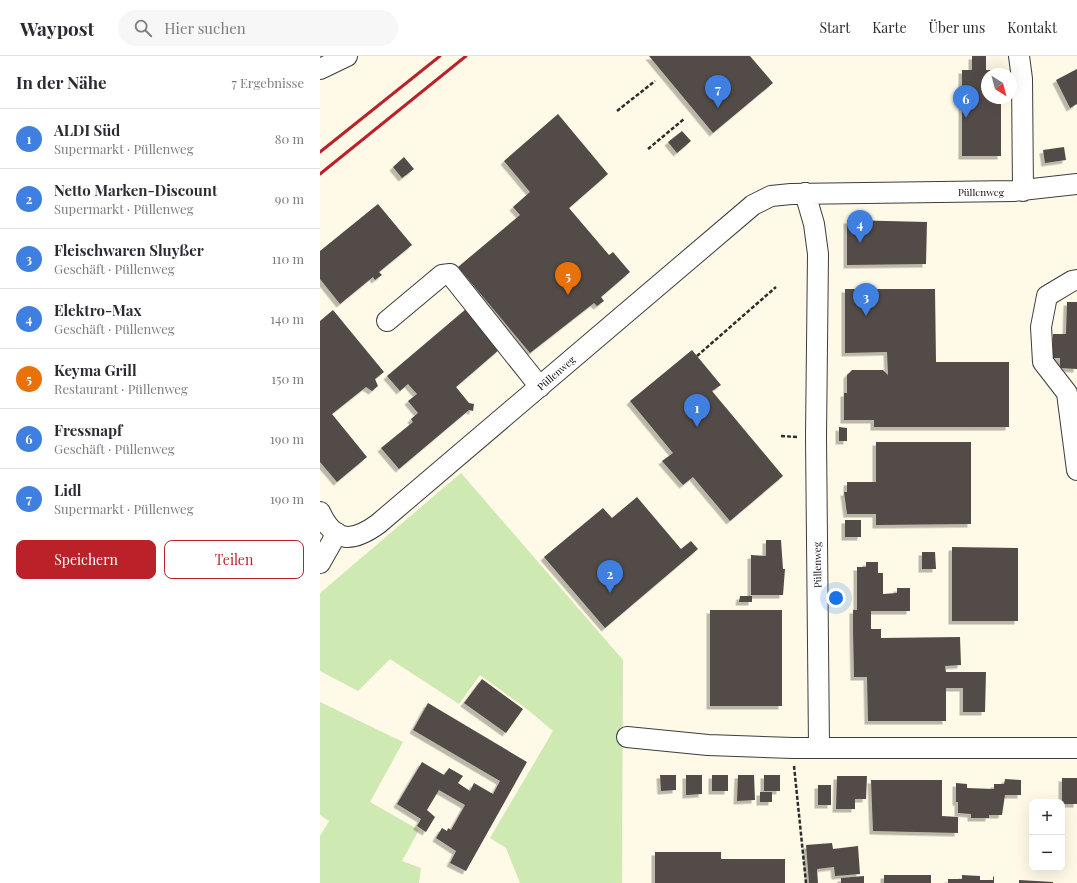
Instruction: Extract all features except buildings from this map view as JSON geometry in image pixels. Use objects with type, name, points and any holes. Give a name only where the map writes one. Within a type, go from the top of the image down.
[{"type":"street","points":[[320,69],[347,56]]},
{"type":"street","points":[[1019,56],[1022,79],[1023,191]]},
{"type":"street","name":"Püllenweg","points":[[337,533],[347,538],[357,536],[364,534],[378,524],[753,205],[771,196],[805,193],[1023,191],[1077,184]]},
{"type":"street","name":"Püllenweg","points":[[805,193],[814,224],[818,254],[816,437],[819,747]]},
{"type":"street","points":[[387,321],[442,275],[450,274],[540,387]]},
{"type":"street","points":[[1077,280],[1072,281],[1047,296],[1041,328],[1043,362],[1067,393],[1077,470]]},
{"type":"street","points":[[320,512],[323,519],[337,533],[320,563]]},
{"type":"street","points":[[627,737],[708,745],[793,748],[1077,748]]},
{"type":"path","points":[[616,111],[655,81]]},
{"type":"path","points":[[648,149],[684,119]]},
{"type":"path","points":[[697,356],[776,287]]},
{"type":"path","points":[[793,748],[806,883]]},
{"type":"green space","points":[[461,473],[623,660],[622,883],[520,883],[506,848],[490,838],[553,731],[528,710],[480,675],[459,704],[390,659],[358,691],[320,671],[320,593]]},
{"type":"green space","points":[[320,702],[403,742],[370,802],[419,830],[402,861],[421,868],[419,883],[320,883],[320,836],[329,821],[320,815]]},
{"type":"railway","points":[[320,152],[440,56]]},
{"type":"railway","points":[[320,174],[466,56]]},
{"type":"place","name":"Lidl","points":[[718,108]]},
{"type":"place","name":"Fressnapf","points":[[966,118]]},
{"type":"place","name":"Elektro-Max","points":[[860,243]]},
{"type":"place","name":"Keyma Grill","points":[[568,295]]},
{"type":"place","name":"Fleischwaren Sluyßer","points":[[866,316]]},
{"type":"place","name":"ALDI Süd","points":[[697,427]]},
{"type":"place","name":"Netto Marken-Discount","points":[[610,593]]}]
